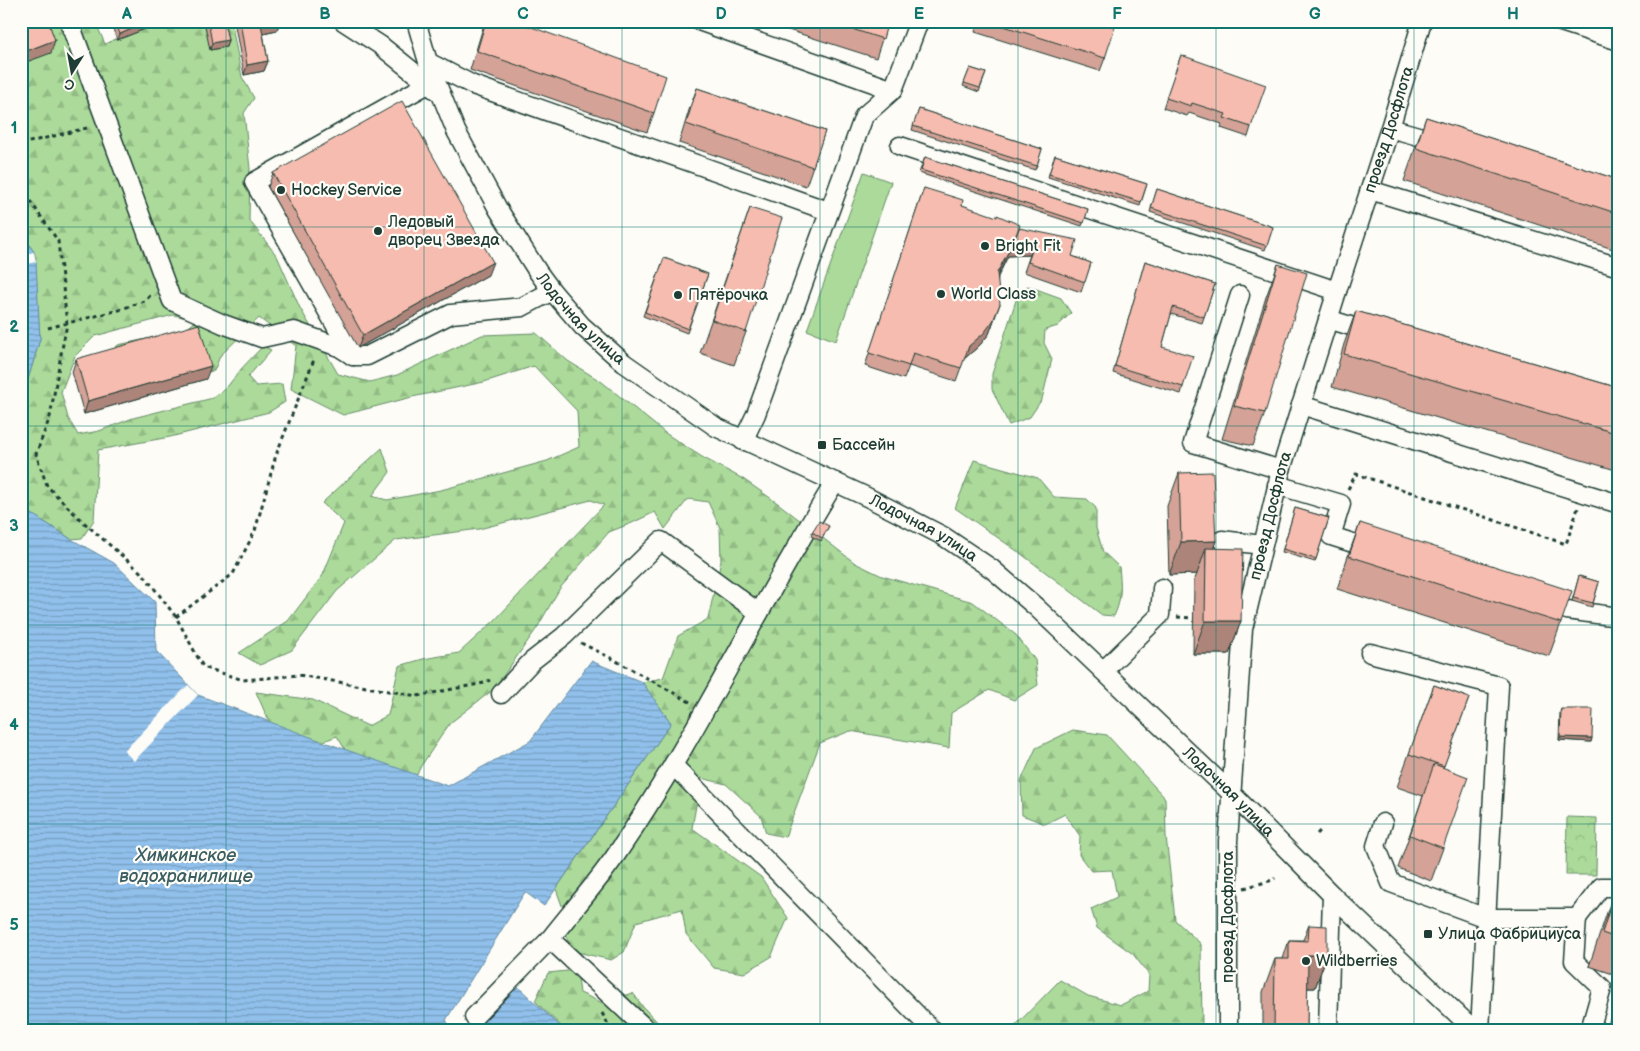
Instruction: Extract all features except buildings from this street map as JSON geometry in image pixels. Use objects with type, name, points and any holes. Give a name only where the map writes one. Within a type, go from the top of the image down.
[{"type":"street","points":[[69,21],[172,301],[223,324],[262,338],[294,331],[339,347],[353,356],[367,356],[451,314],[522,307],[552,292]]},
{"type":"street","points":[[343,21],[380,45],[442,95]]},
{"type":"street","name":"Лодочная улица","points":[[416,21],[428,62],[456,131],[498,209],[552,292],[582,326],[624,363],[716,427],[834,482],[942,536],[992,569],[1036,607],[1230,792],[1332,895],[1474,1030]]},
{"type":"street","points":[[699,21],[893,90]]},
{"type":"street","points":[[743,441],[756,414],[864,116],[893,90],[919,21]]},
{"type":"street","name":"проезд Досфлота","points":[[1228,1030],[1228,841],[1242,629],[1279,478],[1422,21]]},
{"type":"street","points":[[1558,21],[1619,42]]},
{"type":"street","points":[[428,62],[473,85],[828,211]]},
{"type":"street","points":[[353,356],[254,182],[428,84]]},
{"type":"street","points":[[1390,128],[1457,147]]},
{"type":"street","points":[[900,146],[1337,291]]},
{"type":"street","points":[[1370,190],[1619,267]]},
{"type":"street","points":[[1240,296],[1193,443],[1341,504],[1331,536],[1388,554]]},
{"type":"street","points":[[1328,319],[1384,336]]},
{"type":"street","points":[[1301,405],[1619,504]]},
{"type":"street","points":[[474,1017],[550,939],[616,856],[673,765],[834,482]]},
{"type":"street","points":[[1222,540],[1262,545]]},
{"type":"street","points":[[496,687],[564,636],[661,541],[759,613]]},
{"type":"street","points":[[1103,671],[1160,616],[1162,588]]},
{"type":"street","points":[[1529,598],[1567,610],[1619,617]]},
{"type":"street","points":[[1370,653],[1499,686],[1480,1030]]},
{"type":"street","points":[[673,765],[932,1030]]},
{"type":"street","points":[[1383,823],[1376,846],[1391,883],[1486,918],[1577,918]]},
{"type":"street","points":[[1590,1030],[1602,988],[1574,961],[1577,918],[1601,887],[1619,888]]},
{"type":"street","points":[[1328,1030],[1332,895]]},
{"type":"street","points":[[550,939],[647,1030]]},
{"type":"path","points":[[21,144],[106,124]]},
{"type":"path","points":[[21,188],[58,241],[68,324],[50,417],[36,454],[47,486],[80,519],[144,575],[176,617],[204,667],[243,680],[299,675],[417,696],[484,683],[496,687]]},
{"type":"path","points":[[48,328],[68,324],[144,301],[165,283]]},
{"type":"path","points":[[176,617],[233,574],[255,531],[276,455],[321,341]]},
{"type":"path","points":[[1348,489],[1356,474],[1566,544],[1583,493]]},
{"type":"path","points":[[564,636],[611,658],[704,710]]},
{"type":"path","points":[[1317,834],[1322,829]]},
{"type":"path","points":[[1244,888],[1275,878]]},
{"type":"green space","points":[[21,21],[95,21],[105,44],[155,21],[231,21],[242,77],[254,98],[244,113],[250,169],[249,220],[277,256],[300,308],[338,374],[370,382],[397,375],[482,335],[536,333],[568,361],[602,382],[665,433],[702,457],[743,479],[779,504],[855,563],[882,576],[973,602],[1016,635],[1035,660],[1038,685],[1014,700],[989,690],[951,713],[949,748],[850,731],[820,743],[785,837],[766,833],[761,816],[726,784],[701,778],[692,828],[761,877],[788,918],[771,957],[744,973],[714,968],[686,934],[682,909],[636,922],[624,952],[611,960],[573,951],[567,939],[565,914],[556,889],[671,723],[642,682],[663,678],[678,636],[708,619],[721,561],[720,528],[708,502],[688,499],[665,529],[655,512],[609,532],[560,588],[537,628],[494,689],[450,723],[421,766],[409,790],[349,756],[337,736],[308,747],[270,724],[256,692],[313,700],[368,726],[388,715],[399,666],[423,659],[459,653],[495,620],[604,505],[591,500],[479,529],[396,540],[337,591],[292,650],[260,665],[239,653],[288,621],[323,575],[344,523],[322,503],[382,448],[390,472],[372,496],[387,500],[441,490],[547,461],[579,447],[577,411],[534,366],[484,382],[412,397],[343,415],[291,389],[296,346],[259,318],[220,356],[214,371],[200,373],[89,373],[118,345],[184,331],[197,320],[173,315],[95,336],[75,356],[61,392],[68,418],[78,435],[99,431],[133,418],[213,398],[227,387],[263,346],[271,350],[248,377],[256,386],[282,384],[285,402],[269,412],[170,437],[98,450],[94,520],[82,538],[71,539],[21,507],[21,403],[40,339],[34,252],[21,233]]},
{"type":"green space","points":[[864,172],[891,182],[836,341],[807,330]]},
{"type":"green space","points":[[1028,286],[1061,298],[1071,313],[1058,326],[1045,330],[1044,343],[1052,359],[1042,399],[1030,417],[1009,425],[992,389],[992,374],[1019,291]]},
{"type":"green space","points":[[974,460],[1038,478],[1054,497],[1087,499],[1096,508],[1096,528],[1103,552],[1119,567],[1120,592],[1114,616],[1102,615],[1020,553],[955,508]]},
{"type":"green space","points":[[1073,730],[1107,735],[1165,798],[1166,836],[1175,920],[1201,944],[1202,1030],[976,1030],[977,1028],[1014,1027],[1060,980],[1088,996],[1121,1005],[1148,991],[1149,975],[1133,954],[1097,928],[1091,909],[1117,897],[1112,870],[1091,871],[1079,855],[1080,836],[1065,814],[1045,824],[1022,815],[1021,781],[1036,748]]},
{"type":"green space","points":[[1567,817],[1597,818],[1596,875],[1566,875]]},
{"type":"green space","points":[[577,970],[580,993],[603,1003],[633,993],[643,1007],[665,1030],[565,1030],[535,1001],[548,973]]},
{"type":"water","points":[[21,233],[34,252],[36,262],[40,339],[21,403]]},
{"type":"water","name":"Химкинское водохранилище","points":[[21,507],[71,539],[114,563],[155,602],[156,651],[198,695],[448,786],[530,741],[591,661],[642,682],[671,723],[544,906],[525,892],[446,1020],[452,1030],[21,1030]]},
{"type":"water","points":[[515,984],[564,1030],[473,1030]]},
{"type":"pier","points":[[34,252],[36,262],[21,265],[21,255]]},
{"type":"pier","points":[[188,685],[198,695],[134,761],[124,751]]},
{"type":"place","name":"Hockey Service","points":[[281,190]]},
{"type":"place","name":"Ледовый дворец Звезда","points":[[378,231]]},
{"type":"place","name":"Bright Fit","points":[[985,246]]},
{"type":"place","name":"World Class","points":[[941,294]]},
{"type":"place","name":"Пятёрочка","points":[[678,295]]},
{"type":"place","name":"Бассейн","points":[[822,445]]},
{"type":"place","name":"Улица Фабрициуса","points":[[1428,934]]},
{"type":"place","name":"Wildberries","points":[[1306,961]]}]
